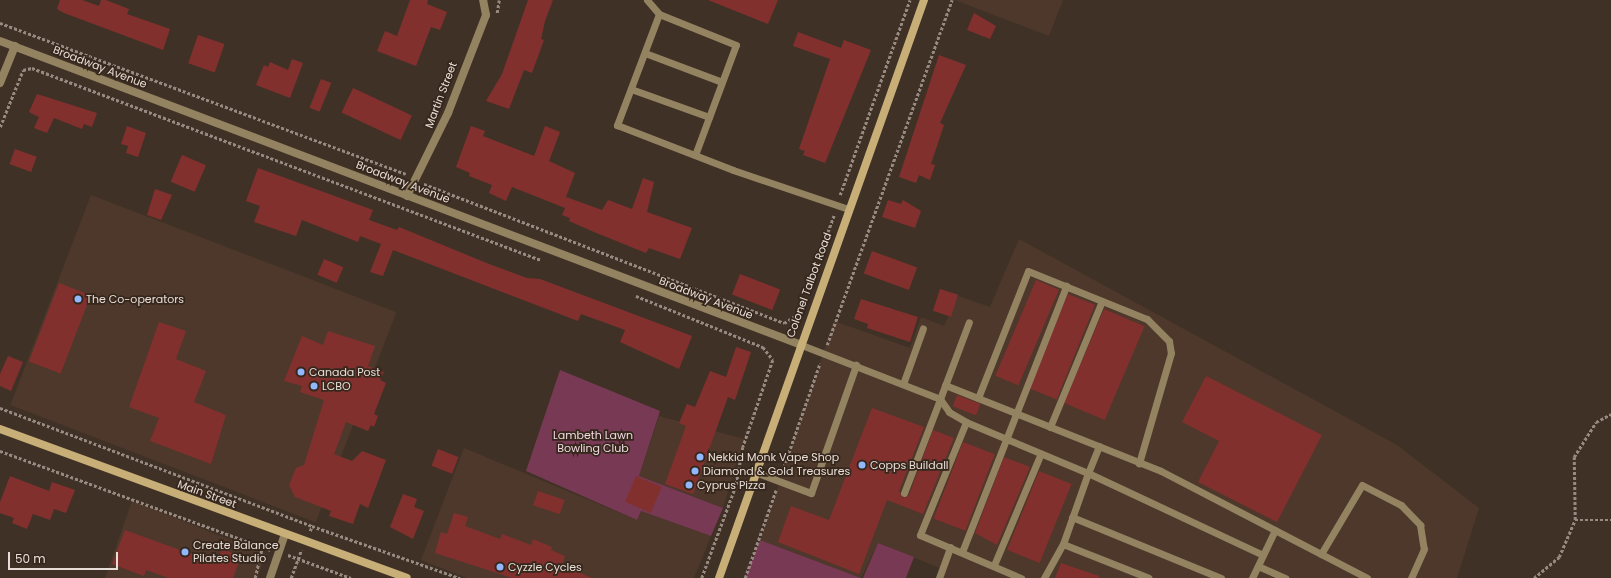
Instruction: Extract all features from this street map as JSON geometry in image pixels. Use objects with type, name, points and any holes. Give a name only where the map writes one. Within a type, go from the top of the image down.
[{"type":"main road","name":"Colonel Talbot Road","points":[[719,578],[799,344],[924,0]]},
{"type":"main road","name":"Main Street","points":[[0,429],[407,578]]},
{"type":"street","name":"Martin Street","points":[[407,196],[448,113],[486,14],[483,0]]},
{"type":"street","name":"Broadway Avenue","points":[[0,40],[799,344]]},
{"type":"street","points":[[0,83],[15,46]]},
{"type":"street","points":[[270,578],[284,534]]},
{"type":"lane","points":[[647,0],[659,14],[736,45],[695,155]]},
{"type":"lane","points":[[659,14],[617,125],[695,155],[848,208]]},
{"type":"lane","points":[[645,53],[722,82]]},
{"type":"lane","points":[[631,89],[708,117]]},
{"type":"lane","points":[[978,398],[1028,271],[1066,286],[1147,319],[1169,341],[1170,353],[1139,463]]},
{"type":"lane","points":[[962,552],[1014,412],[1066,286]]},
{"type":"lane","points":[[1050,427],[1102,301]]},
{"type":"lane","points":[[904,493],[969,322]]},
{"type":"lane","points":[[903,384],[924,328]]},
{"type":"lane","points":[[799,344],[940,399],[949,412],[966,422],[1088,473],[1263,555]]},
{"type":"lane","points":[[755,472],[811,493],[856,365]]},
{"type":"lane","points":[[945,385],[1139,463],[1275,530],[1367,578]]},
{"type":"lane","points":[[966,422],[920,535],[994,564],[1021,578]]},
{"type":"lane","points":[[1044,578],[1063,544],[1099,446]]},
{"type":"lane","points":[[994,564],[1041,453]]},
{"type":"lane","points":[[1321,554],[1362,486],[1401,505],[1420,525],[1424,549],[1411,578]]},
{"type":"lane","points":[[1072,517],[1221,578]]},
{"type":"lane","points":[[1252,578],[1275,530]]},
{"type":"lane","points":[[1063,544],[1149,578]]},
{"type":"lane","points":[[939,578],[950,547]]},
{"type":"lane","points":[[1258,566],[1285,578]]},
{"type":"path","points":[[825,240],[910,0]]},
{"type":"path","points":[[745,578],[952,0]]},
{"type":"path","points":[[0,23],[400,174]]},
{"type":"path","points":[[0,127],[22,70],[32,68],[546,262]]},
{"type":"path","points":[[427,178],[424,184],[784,323],[794,320],[804,305]]},
{"type":"path","points":[[628,293],[763,348],[773,360],[743,447],[736,486],[702,578]]},
{"type":"path","points":[[0,408],[312,526],[460,578]]},
{"type":"path","points":[[1534,578],[1559,558],[1575,520],[1574,457],[1596,422],[1611,414]]},
{"type":"path","points":[[0,451],[351,578]]},
{"type":"path","points":[[1575,520],[1611,520]]},
{"type":"path","points":[[291,578],[312,526]]},
{"type":"path","points":[[255,578],[262,547]]},
{"type":"shaded area","points":[[955,0],[1063,0],[1049,36]]},
{"type":"shaded area","points":[[91,195],[396,312],[316,522],[10,405]]},
{"type":"shaded area","points":[[1019,239],[1397,445],[1479,508],[1457,578],[936,578],[940,568],[878,543],[861,578],[760,540],[834,321],[910,348],[921,317],[944,326],[958,296],[990,307]]},
{"type":"shaded area","points":[[659,416],[744,439],[723,508],[639,476]]},
{"type":"shaded area","points":[[464,448],[637,520],[641,511],[711,536],[694,578],[467,578],[421,560]]},
{"type":"shaded area","points":[[132,501],[266,554],[257,578],[105,578]]},
{"type":"green space","name":"Lambeth Lawn Bowling Club","points":[[560,370],[660,411],[639,476],[723,508],[711,536],[641,511],[637,520],[526,471]]},
{"type":"green space","points":[[760,540],[861,578],[745,578]]},
{"type":"green space","points":[[878,543],[914,557],[906,578],[863,578]]},
{"type":"building","points":[[60,0],[82,0],[99,6],[101,0],[106,0],[129,9],[127,14],[170,29],[163,50],[64,13],[57,9]]},
{"type":"building","points":[[410,0],[428,0],[427,4],[447,12],[440,30],[431,27],[416,66],[377,51],[385,31],[397,36]]},
{"type":"building","points":[[528,0],[553,0],[545,21],[541,39],[544,40],[532,73],[524,70],[509,109],[486,101],[502,74]]},
{"type":"building","points":[[708,0],[778,0],[768,24]]},
{"type":"building","points":[[974,13],[996,26],[990,39],[967,30]]},
{"type":"building","points":[[798,32],[841,48],[844,40],[871,50],[825,163],[803,155],[805,151],[799,149],[830,59],[793,46]]},
{"type":"building","points":[[198,35],[224,44],[215,72],[188,63]]},
{"type":"building","points":[[939,55],[966,65],[940,123],[944,125],[931,164],[935,165],[930,180],[919,175],[916,183],[899,177]]},
{"type":"building","points":[[292,59],[303,63],[290,98],[256,85],[264,65],[268,67],[270,62],[288,70]]},
{"type":"building","points":[[321,79],[331,83],[320,112],[309,108]]},
{"type":"building","points":[[353,88],[412,115],[400,140],[342,112]]},
{"type":"building","points":[[37,94],[97,113],[92,127],[84,124],[82,129],[54,118],[47,133],[34,128],[39,117],[29,112]]},
{"type":"building","points":[[127,126],[146,133],[138,157],[126,153],[128,146],[121,144]]},
{"type":"building","points":[[471,126],[485,131],[483,136],[534,156],[545,126],[560,132],[549,161],[575,173],[566,197],[602,210],[608,200],[632,209],[643,178],[654,182],[647,212],[692,228],[680,259],[649,248],[646,253],[594,232],[569,221],[570,218],[562,215],[565,208],[512,187],[506,201],[489,193],[492,185],[469,176],[470,173],[456,167]]},
{"type":"building","points":[[15,149],[37,157],[31,172],[10,164]]},
{"type":"building","points":[[182,155],[206,165],[195,192],[171,182]]},
{"type":"building","points":[[258,168],[373,210],[369,220],[397,230],[399,227],[489,264],[527,278],[540,279],[692,336],[679,369],[620,342],[625,330],[581,314],[578,321],[393,250],[383,276],[370,272],[381,244],[360,236],[358,242],[302,220],[296,236],[254,222],[260,206],[246,201]]},
{"type":"building","points":[[155,189],[172,195],[161,220],[147,215]]},
{"type":"building","points":[[888,200],[901,204],[903,200],[921,211],[915,228],[882,217]]},
{"type":"building","points":[[872,251],[917,267],[909,290],[864,274]]},
{"type":"building","points":[[324,259],[343,267],[337,283],[317,275]]},
{"type":"building","points":[[740,274],[780,289],[772,310],[732,295]]},
{"type":"building","points":[[1036,280],[1059,290],[1018,386],[995,376]]},
{"type":"building","points":[[59,283],[91,295],[61,374],[29,361]]},
{"type":"building","points":[[940,289],[958,295],[951,317],[933,311]]},
{"type":"building","points":[[1068,294],[1095,305],[1057,399],[1030,389]]},
{"type":"building","points":[[861,299],[918,317],[910,342],[867,328],[868,324],[854,319]]},
{"type":"building","points":[[1104,309],[1145,326],[1105,420],[1064,403]]},
{"type":"building","points":[[159,322],[186,331],[176,359],[206,371],[194,402],[226,415],[211,464],[150,441],[159,418],[129,407]]},
{"type":"building","points":[[328,331],[375,346],[368,366],[384,372],[380,380],[386,383],[374,414],[378,416],[374,427],[371,425],[368,431],[346,422],[334,454],[352,461],[362,451],[386,460],[368,508],[360,504],[353,524],[329,516],[331,511],[295,497],[289,485],[296,468],[304,465],[324,400],[300,392],[302,386],[284,381],[302,336],[323,345]]},
{"type":"building","points":[[736,347],[751,352],[735,400],[728,397],[693,494],[665,484],[686,426],[679,423],[687,404],[695,407],[710,371],[726,377]]},
{"type":"building","points":[[8,356],[23,362],[11,391],[0,386],[0,374]]},
{"type":"building","points":[[1206,376],[1322,435],[1277,522],[1198,482],[1219,441],[1182,422]]},
{"type":"building","points":[[957,395],[980,404],[976,415],[953,406]]},
{"type":"building","points":[[872,408],[924,427],[899,491],[903,498],[909,495],[933,430],[954,438],[923,514],[887,500],[859,574],[778,542],[791,506],[829,520]]},
{"type":"building","points":[[963,442],[995,454],[965,531],[934,519]]},
{"type":"building","points":[[438,449],[459,457],[452,474],[432,466]]},
{"type":"building","points":[[1004,457],[1030,467],[997,545],[975,533]]},
{"type":"building","points":[[1039,471],[1071,484],[1040,563],[1007,550]]},
{"type":"building","points":[[10,476],[49,491],[52,482],[75,490],[66,513],[54,509],[50,520],[33,514],[27,529],[12,523],[14,518],[0,513],[0,502]]},
{"type":"building","points":[[636,476],[662,487],[651,513],[625,502]]},
{"type":"building","points":[[538,491],[564,500],[560,514],[533,505]]},
{"type":"building","points":[[403,494],[417,499],[414,507],[424,511],[413,539],[390,527]]},
{"type":"building","points":[[454,513],[468,517],[465,526],[500,539],[502,534],[531,545],[533,539],[552,547],[551,550],[565,556],[562,565],[592,578],[512,578],[435,553],[441,532],[447,534]]},
{"type":"building","points":[[125,530],[216,563],[222,549],[241,556],[233,578],[169,578],[146,570],[144,576],[112,564]]},
{"type":"building","points":[[1061,563],[1099,576],[1099,578],[1055,578]]},
{"type":"place","name":"The Co-operators","points":[[78,299]]},
{"type":"place","name":"Canada Post","points":[[301,372]]},
{"type":"place","name":"LCBO","points":[[314,386]]},
{"type":"place","name":"Nekkid Monk Vape Shop","points":[[700,457]]},
{"type":"place","name":"Copps Buildall","points":[[862,465]]},
{"type":"place","name":"Diamond & Gold Treasures","points":[[695,471]]},
{"type":"place","name":"Cyprus Pizza","points":[[689,485]]},
{"type":"place","name":"Create Balance Pilates Studio","points":[[185,552]]},
{"type":"place","name":"Cyzzle Cycles","points":[[500,567]]}]
